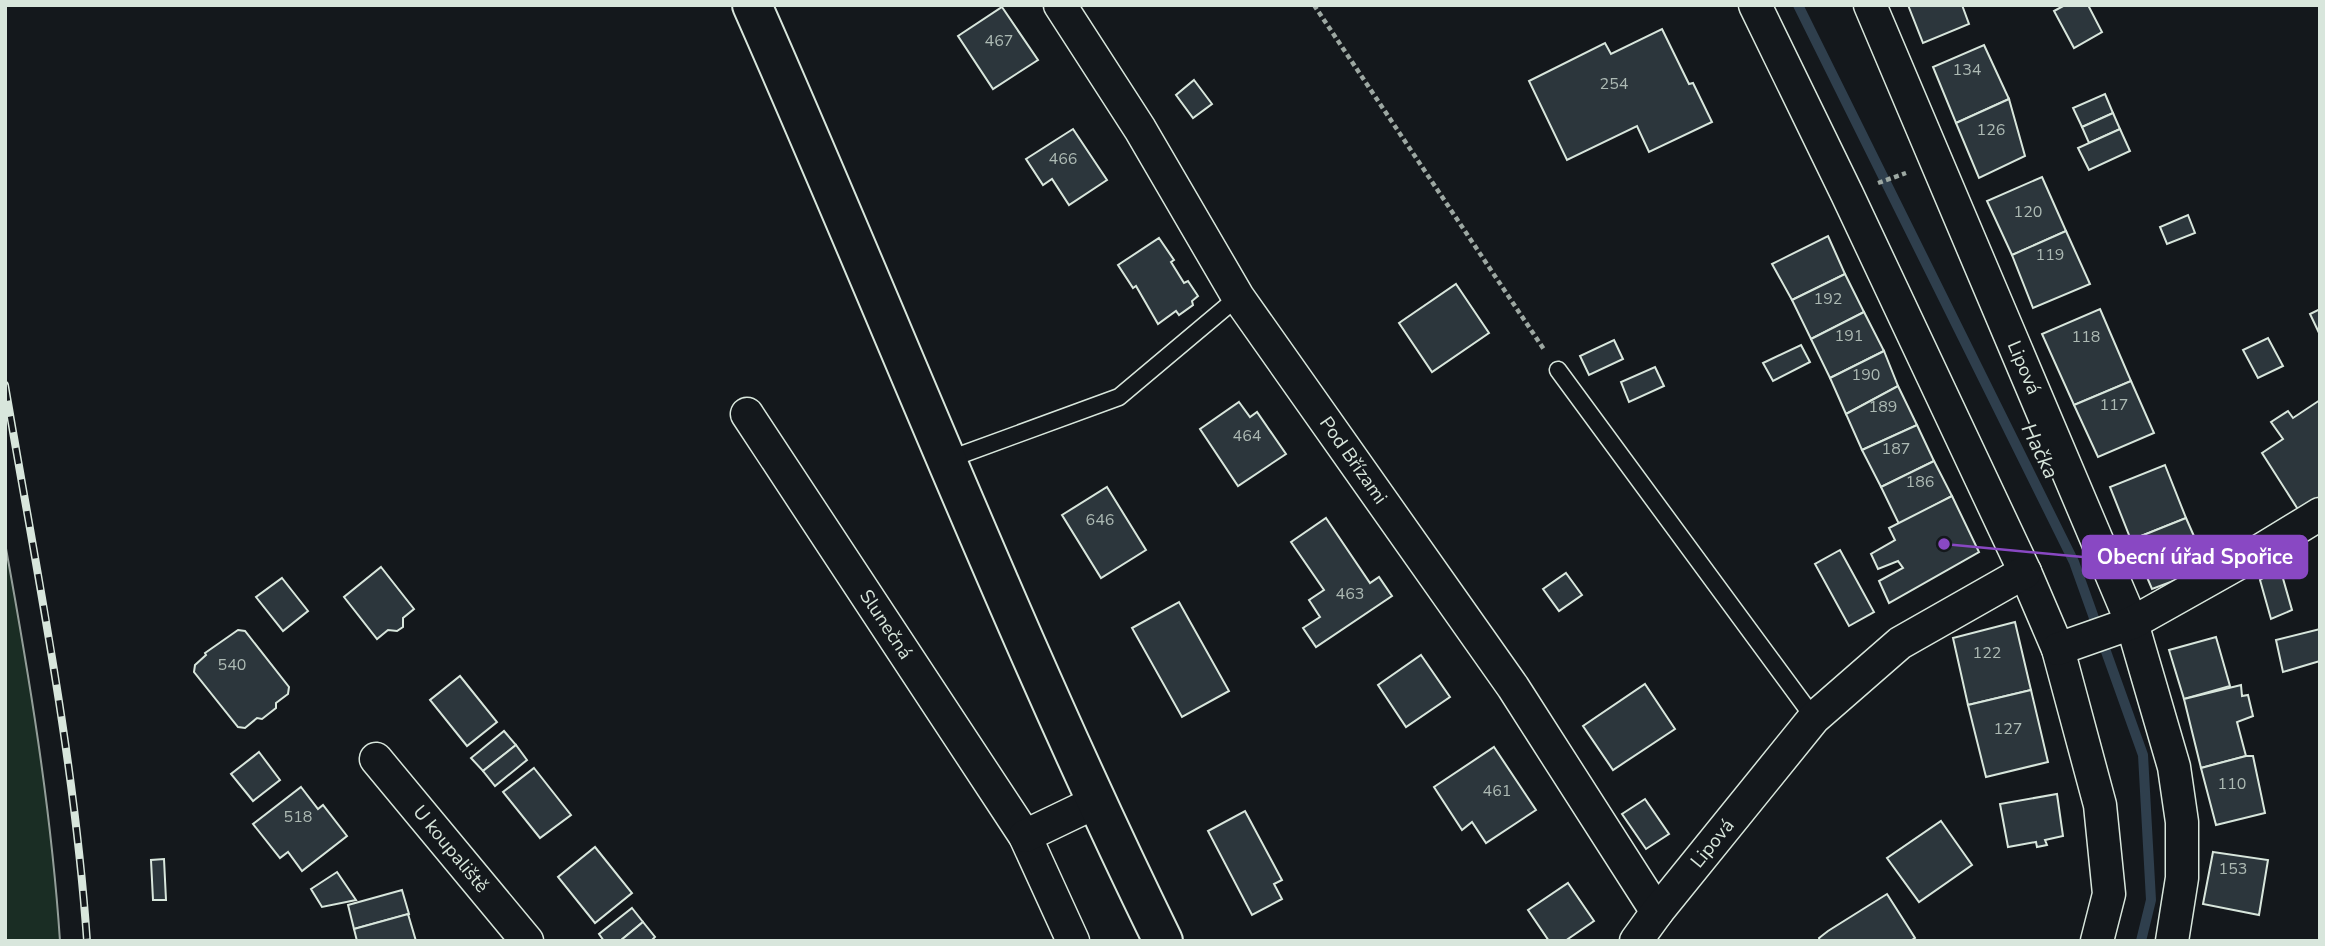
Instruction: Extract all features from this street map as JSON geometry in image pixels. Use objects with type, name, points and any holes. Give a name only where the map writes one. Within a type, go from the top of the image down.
[{"type":"street","points":[[752,5],[1007,603],[1096,802],[1163,941]]},
{"type":"street","name":"Pod Břízami","points":[[1060,5],[1140,128],[1238,297],[1513,687],[1657,912]]},
{"type":"street","points":[[1755,5],[2025,572],[2066,646],[2100,805],[2109,894],[2097,941]]},
{"type":"street","name":"Lipová","points":[[1870,5],[1937,162],[2122,627],[2174,767],[2182,822],[2182,878],[2172,941]]},
{"type":"street","name":"Slunečná","points":[[747,414],[1025,835],[1073,941]]},
{"type":"street","points":[[2066,646],[2122,627],[2253,555],[2320,514]]},
{"type":"street","name":"Lipová","points":[[1636,941],[1814,718],[1900,643],[2025,572]]},
{"type":"street","name":"U koupaliště","points":[[376,759],[527,941]]},
{"type":"street","points":[[1025,835],[1096,802]]},
{"type":"lane","points":[[947,460],[1119,397],[1238,297]]},
{"type":"lane","points":[[1558,370],[1814,718]]},
{"type":"path","points":[[1314,5],[1558,370]]},
{"type":"path","points":[[1847,194],[1937,162]]},
{"type":"green space","points":[[5,543],[38,741],[60,941],[5,941]]},
{"type":"building","points":[[1908,5],[1962,5],[1969,24],[1923,43]]},
{"type":"building","points":[[2065,5],[2088,5],[2102,32],[2074,48],[2054,11]]},
{"type":"building","points":[[1002,7],[1038,60],[993,89],[958,36]]},
{"type":"building","points":[[1662,29],[1689,84],[1693,83],[1712,122],[1649,152],[1637,126],[1567,160],[1529,81],[1605,43],[1611,54]]},
{"type":"building","points":[[1984,45],[2009,99],[1956,123],[1933,67]]},
{"type":"building","points":[[1194,80],[1212,104],[1193,118],[1176,95]]},
{"type":"building","points":[[2105,94],[2113,113],[2082,127],[2073,108]]},
{"type":"building","points":[[2009,99],[2025,156],[1979,178],[1956,123]]},
{"type":"building","points":[[2113,113],[2120,129],[2089,143],[2082,127]]},
{"type":"building","points":[[1073,129],[1107,180],[1069,205],[1052,179],[1043,185],[1026,159]]},
{"type":"building","points":[[2120,129],[2130,151],[2089,170],[2078,148]]},
{"type":"building","points":[[2042,177],[2066,231],[2012,255],[1987,201]]},
{"type":"building","points":[[2188,215],[2195,233],[2167,244],[2160,227]]},
{"type":"building","points":[[2066,231],[2090,284],[2033,308],[2012,255]]},
{"type":"building","points":[[1828,236],[1845,274],[1792,300],[1772,264]]},
{"type":"building","points":[[1159,238],[1174,260],[1171,262],[1184,283],[1188,281],[1198,296],[1192,301],[1193,305],[1179,315],[1176,311],[1158,324],[1136,286],[1133,288],[1118,265]]},
{"type":"building","points":[[1845,274],[1864,312],[1811,339],[1792,300]]},
{"type":"building","points":[[1456,284],[1489,333],[1432,372],[1399,323]]},
{"type":"building","points":[[2100,309],[2131,381],[2074,405],[2042,334]]},
{"type":"building","points":[[2320,309],[2320,335],[2310,314]]},
{"type":"building","points":[[1864,312],[1884,351],[1830,378],[1811,339]]},
{"type":"building","points":[[2268,338],[2283,366],[2258,378],[2243,350]]},
{"type":"building","points":[[1614,340],[1623,359],[1589,375],[1580,356]]},
{"type":"building","points":[[1801,345],[1810,362],[1773,381],[1763,363]]},
{"type":"building","points":[[1884,351],[1898,386],[1846,414],[1830,378]]},
{"type":"building","points":[[1655,367],[1664,386],[1629,402],[1621,382]]},
{"type":"building","points":[[2131,381],[2154,433],[2098,457],[2074,405]]},
{"type":"building","points":[[1898,386],[1917,425],[1862,450],[1846,414]]},
{"type":"building","points":[[2320,400],[2320,497],[2299,511],[2262,453],[2283,439],[2271,422],[2288,411],[2293,418]]},
{"type":"building","points":[[1239,402],[1250,417],[1257,412],[1286,454],[1238,486],[1200,429]]},
{"type":"building","points":[[1917,425],[1934,461],[1881,487],[1862,450]]},
{"type":"building","points":[[1934,461],[1952,496],[1899,524],[1881,487]]},
{"type":"building","points":[[2165,465],[2186,518],[2131,540],[2110,487]]},
{"type":"building","points":[[1107,487],[1146,550],[1101,578],[1062,515]]},
{"type":"building","points":[[1952,496],[1979,552],[1889,603],[1879,581],[1903,568],[1898,561],[1878,569],[1871,554],[1895,540],[1889,528]]},
{"type":"building","points":[[1326,518],[1370,583],[1379,577],[1392,596],[1316,647],[1303,628],[1320,617],[1309,600],[1324,590],[1291,542]]},
{"type":"building","points":[[2186,518],[2208,568],[2152,589],[2131,540]]},
{"type":"building","points":[[1840,550],[1874,612],[1849,626],[1815,564]]},
{"type":"building","points":[[381,567],[414,609],[403,618],[403,627],[397,631],[388,630],[377,639],[344,597]]},
{"type":"building","points":[[2280,568],[2292,610],[2271,619],[2260,580]]},
{"type":"building","points":[[1566,573],[1582,595],[1559,611],[1543,589]]},
{"type":"building","points":[[282,578],[308,611],[283,631],[256,597]]},
{"type":"building","points":[[1179,602],[1229,691],[1182,717],[1132,628]]},
{"type":"building","points":[[2015,622],[2031,690],[1968,705],[1953,638]]},
{"type":"building","points":[[2320,629],[2320,661],[2283,672],[2276,640]]},
{"type":"building","points":[[238,630],[245,631],[289,687],[288,694],[276,703],[276,708],[245,728],[238,727],[194,672],[195,665],[205,653]]},
{"type":"building","points":[[2216,637],[2230,686],[2184,699],[2169,650]]},
{"type":"building","points":[[1421,655],[1450,697],[1406,727],[1378,685]]},
{"type":"building","points":[[460,676],[497,722],[467,746],[430,700]]},
{"type":"building","points":[[1645,684],[1675,729],[1613,770],[1583,726]]},
{"type":"building","points":[[2241,685],[2242,696],[2248,695],[2253,716],[2237,722],[2246,756],[2201,768],[2184,699]]},
{"type":"building","points":[[2031,690],[2048,762],[1986,777],[1968,705]]},
{"type":"building","points":[[504,731],[516,745],[483,771],[471,758]]},
{"type":"building","points":[[516,745],[527,760],[495,786],[483,771]]},
{"type":"building","points":[[1494,747],[1536,810],[1486,843],[1472,822],[1462,830],[1434,787]]},
{"type":"building","points":[[259,752],[280,780],[253,801],[231,774]]},
{"type":"building","points":[[2253,756],[2265,813],[2216,825],[2201,768]]},
{"type":"building","points":[[534,768],[571,815],[540,838],[503,792]]},
{"type":"building","points":[[301,787],[318,809],[323,805],[347,836],[302,871],[288,852],[280,858],[253,824]]},
{"type":"building","points":[[2057,794],[2063,836],[2045,840],[2047,845],[2037,847],[2036,842],[2008,847],[2000,804]]},
{"type":"building","points":[[1645,799],[1669,834],[1646,849],[1622,814]]},
{"type":"building","points":[[1245,811],[1282,880],[1274,884],[1282,899],[1252,915],[1208,831]]},
{"type":"building","points":[[1941,821],[1972,865],[1919,902],[1887,858]]},
{"type":"building","points":[[595,847],[632,893],[595,923],[558,877]]},
{"type":"building","points":[[2213,852],[2268,860],[2259,915],[2203,904]]},
{"type":"building","points":[[164,859],[166,900],[153,900],[151,860]]},
{"type":"building","points":[[337,872],[356,900],[322,907],[311,889]]},
{"type":"building","points":[[1568,883],[1594,921],[1565,941],[1549,941],[1528,910]]},
{"type":"building","points":[[402,890],[409,914],[354,929],[348,905]]},
{"type":"building","points":[[1887,894],[1915,938],[1910,941],[1820,941],[1819,938],[1828,931]]},
{"type":"building","points":[[632,908],[643,922],[620,941],[604,941],[599,934]]},
{"type":"building","points":[[408,914],[416,941],[357,941],[354,929]]},
{"type":"building","points":[[643,922],[655,937],[651,941],[620,941]]},
{"type":"waterway","name":"Hačka","points":[[1798,5],[2074,562],[2143,755],[2151,900],[2141,941]]},
{"type":"railway","points":[[5,385],[64,731],[87,941]]},
{"type":"place","name":"Obecní úřad Spořice","points":[[1944,544]]}]
